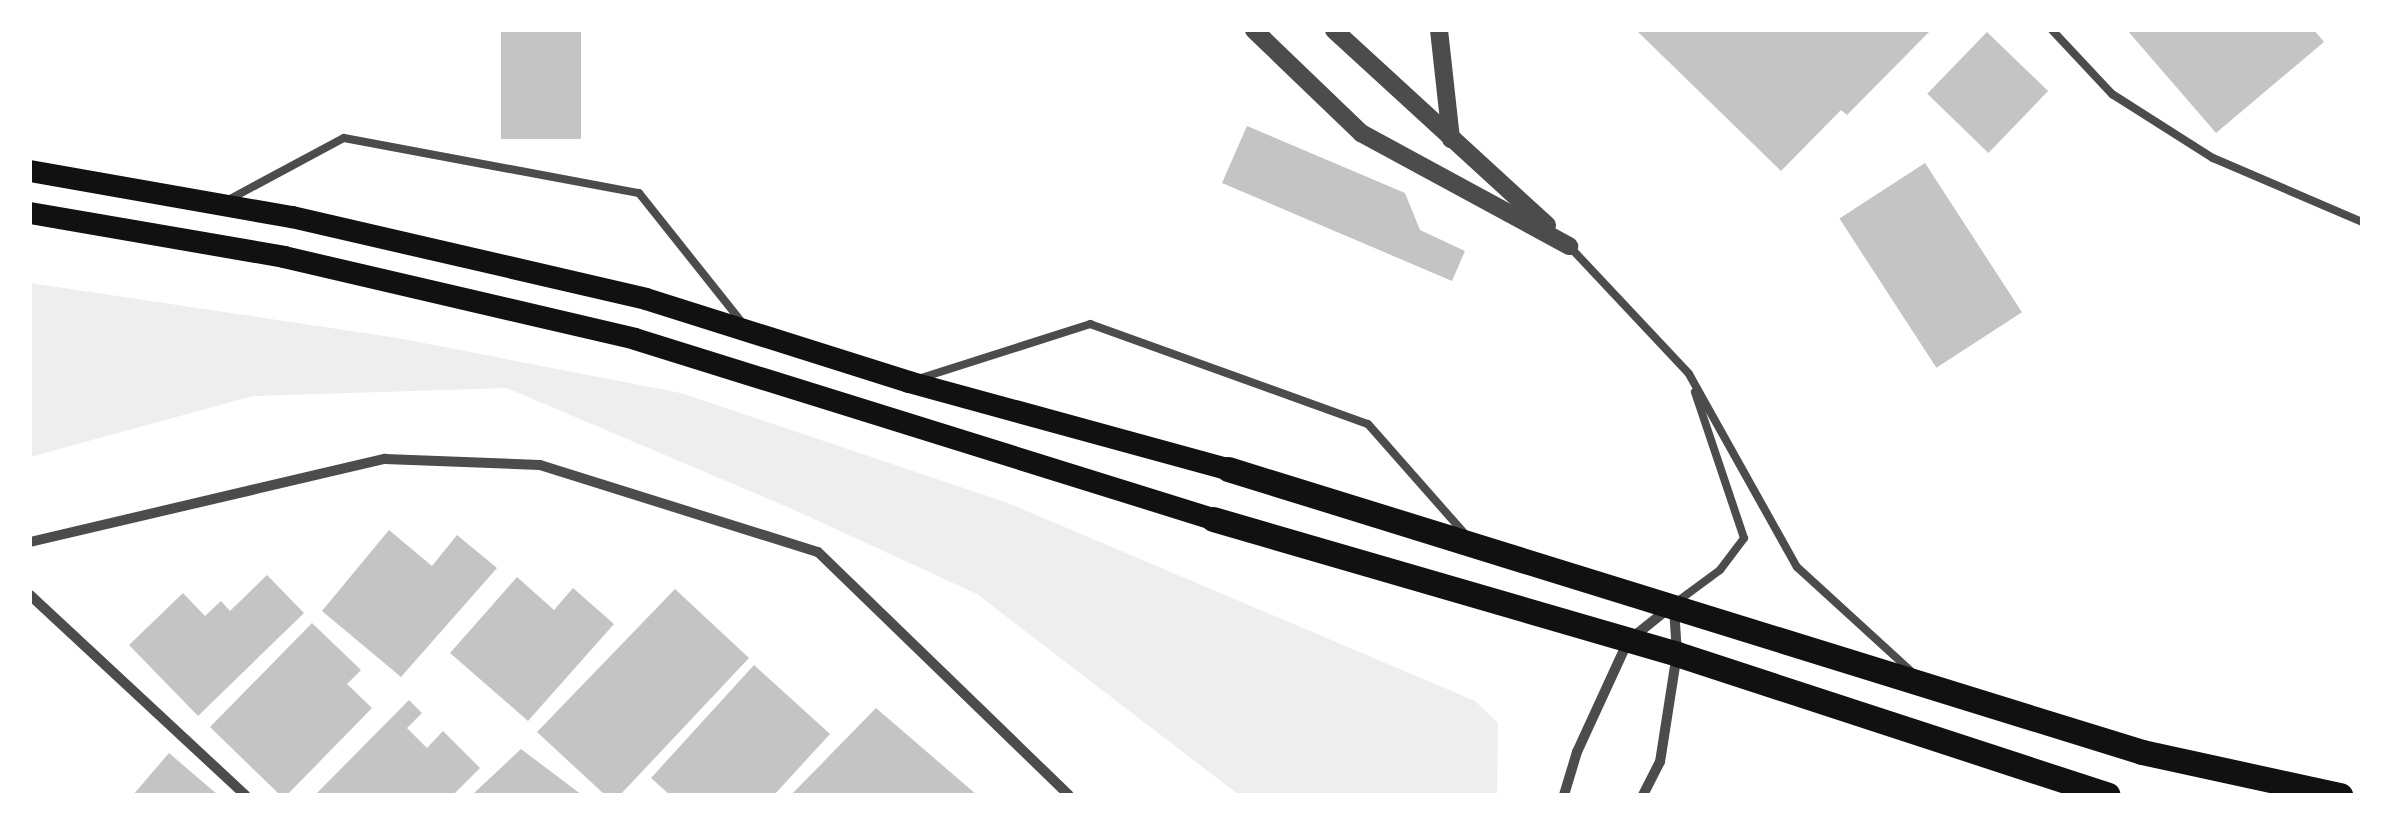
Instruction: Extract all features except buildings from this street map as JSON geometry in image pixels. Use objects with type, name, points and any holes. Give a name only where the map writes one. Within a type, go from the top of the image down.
[{"type":"highway","points":[[1228,470],[1674,604],[2142,752],[2340,795]]},
{"type":"highway","points":[[1213,519],[1677,654],[2108,795]]},
{"type":"main road","points":[[30,171],[220,204],[646,299],[909,382],[1228,470]]},
{"type":"main road","points":[[30,214],[284,257],[635,339],[1213,519]]},
{"type":"street","points":[[1254,30],[1362,133],[1570,246]]},
{"type":"street","points":[[1334,30],[1570,246]]},
{"type":"street","points":[[1440,30],[1451,140]]},
{"type":"street","points":[[30,542],[385,458],[540,465],[818,552],[1069,795]]},
{"type":"street","points":[[30,595],[245,795]]},
{"type":"street","points":[[1564,795],[1576,752],[1628,641],[1674,604]]},
{"type":"street","points":[[1643,795],[1660,762],[1677,654],[1674,604]]},
{"type":"lane","points":[[2052,30],[2112,94],[2213,158],[2362,222]]},
{"type":"lane","points":[[220,204],[344,138],[639,193],[748,332]]},
{"type":"lane","points":[[1570,246],[1688,374],[1797,567],[1923,682]]},
{"type":"lane","points":[[909,382],[1090,324],[1368,424],[1474,544]]},
{"type":"lane","points":[[1674,604],[1720,570],[1744,538],[1688,374]]},
{"type":"shaded area","points":[[30,283],[398,338],[681,393],[1008,503],[1475,701],[1498,723],[1497,795],[1239,795],[977,594],[790,508],[507,388],[253,396],[30,457]]}]
